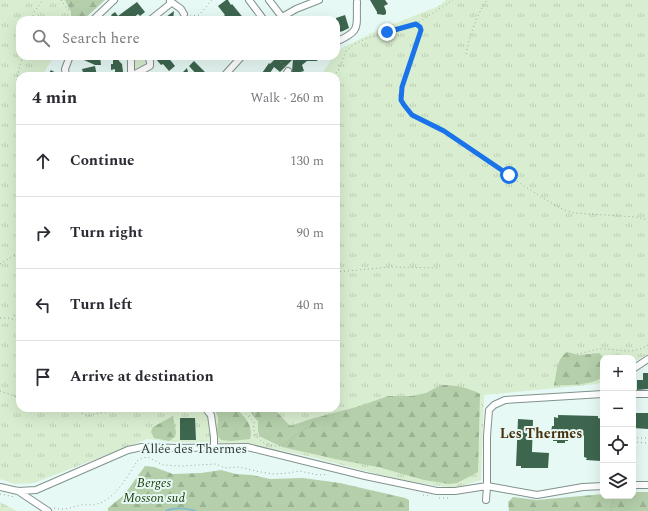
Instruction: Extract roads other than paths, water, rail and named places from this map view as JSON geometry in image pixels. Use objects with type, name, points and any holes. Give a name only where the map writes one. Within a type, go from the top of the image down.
[{"type":"street","points":[[97,16],[114,0]]},
{"type":"street","points":[[155,16],[170,4],[170,0],[184,14]]},
{"type":"street","points":[[250,0],[261,16]]},
{"type":"street","points":[[269,0],[278,16]]},
{"type":"street","points":[[283,16],[319,0]]},
{"type":"street","points":[[340,40],[349,36],[356,28],[357,2]]},
{"type":"street","points":[[65,72],[68,60]]},
{"type":"street","points":[[131,60],[131,72]]},
{"type":"street","points":[[139,72],[150,66],[149,60]]},
{"type":"street","points":[[228,72],[238,60]]},
{"type":"street","points":[[636,367],[648,359]]},
{"type":"street","points":[[595,394],[600,390]]},
{"type":"street","points":[[486,500],[489,410],[494,405],[505,400],[600,394]]},
{"type":"street","points":[[636,394],[648,394]]},
{"type":"street","points":[[209,412],[211,415],[214,448]]},
{"type":"street","name":"Allée des Thermes","points":[[0,487],[18,491],[36,490],[128,450],[142,447],[247,447],[365,476],[437,491],[455,491],[487,486],[537,495],[583,487],[600,486]]},
{"type":"street","points":[[636,485],[648,486]]},
{"type":"street","points":[[18,491],[49,509]]},
{"type":"waterway","points":[[166,511],[180,508],[195,511]]},
{"type":"district","name":"Les Thermes","points":[[541,433]]},
{"type":"park label","name":"Berges Mosson sud","points":[[154,490]]}]
